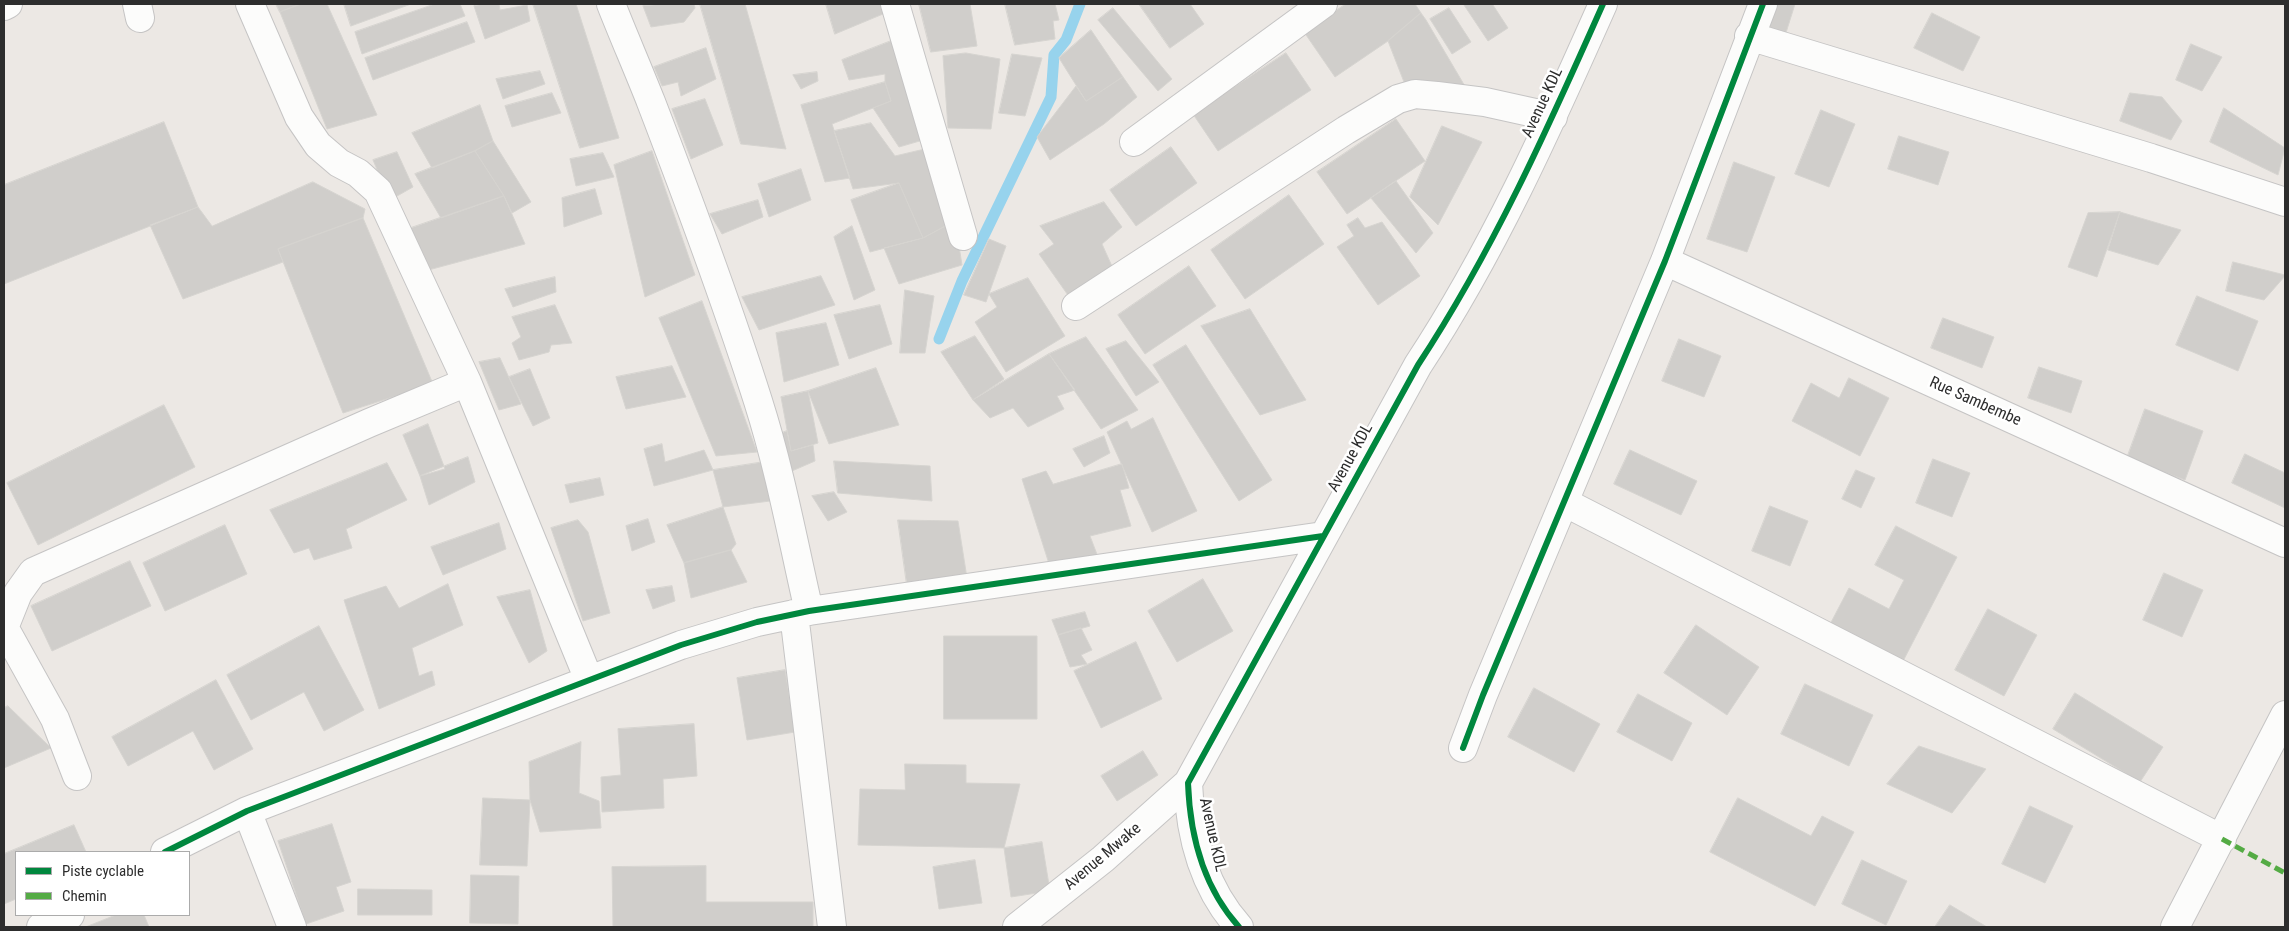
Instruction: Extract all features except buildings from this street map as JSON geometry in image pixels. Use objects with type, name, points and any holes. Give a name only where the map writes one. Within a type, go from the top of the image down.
[{"type":"street","points":[[4,6],[8,4]]},
{"type":"street","points":[[250,4],[298,117],[318,145],[339,163],[358,173],[378,192],[467,382],[589,680]]},
{"type":"street","points":[[611,4],[686,194],[759,403],[780,485],[802,612],[832,927]]},
{"type":"street","points":[[895,4],[963,236]]},
{"type":"street","points":[[1134,142],[1322,4]]},
{"type":"street","name":"Avenue KDL","points":[[1239,927],[1223,909],[1206,877],[1193,827],[1188,783],[1322,536],[1418,365],[1453,312],[1486,254],[1553,117],[1603,4]]},
{"type":"street","points":[[1463,748],[1483,695],[1665,260],[1749,36],[1763,4]]},
{"type":"street","points":[[1749,36],[2151,158],[2285,202]]},
{"type":"street","points":[[1076,306],[1346,130],[1398,99],[1415,94],[1437,96],[1485,102],[1553,117]]},
{"type":"street","name":"Rue Sambembe","points":[[1665,260],[2285,542]]},
{"type":"street","points":[[76,776],[55,719],[4,627],[18,592],[33,572],[369,423],[467,382]]},
{"type":"street","points":[[1564,502],[2222,840]]},
{"type":"street","points":[[168,851],[247,811],[681,645],[757,622],[802,612],[1322,536]]},
{"type":"street","points":[[2175,927],[2222,840],[2285,715]]},
{"type":"street","name":"Avenue Mwake","points":[[1017,927],[1104,859],[1188,783]]},
{"type":"street","points":[[247,811],[292,927]]},
{"type":"street","points":[[41,927],[68,916]]},
{"type":"waterway","points":[[939,339],[962,281],[1051,97],[1054,55],[1066,40],[1080,4]]},
{"type":"marked path","points":[[2222,839],[2285,873]]},
{"type":"cycle path","points":[[1239,927],[1216,895],[1201,860],[1192,823],[1188,783],[1418,365],[1471,278],[1495,233],[1540,143],[1603,4]]},
{"type":"cycle path","points":[[1463,748],[1483,695],[1665,261],[1763,4]]},
{"type":"cycle path","points":[[167,851],[247,811],[681,645],[757,622],[809,611],[1323,536]]}]
